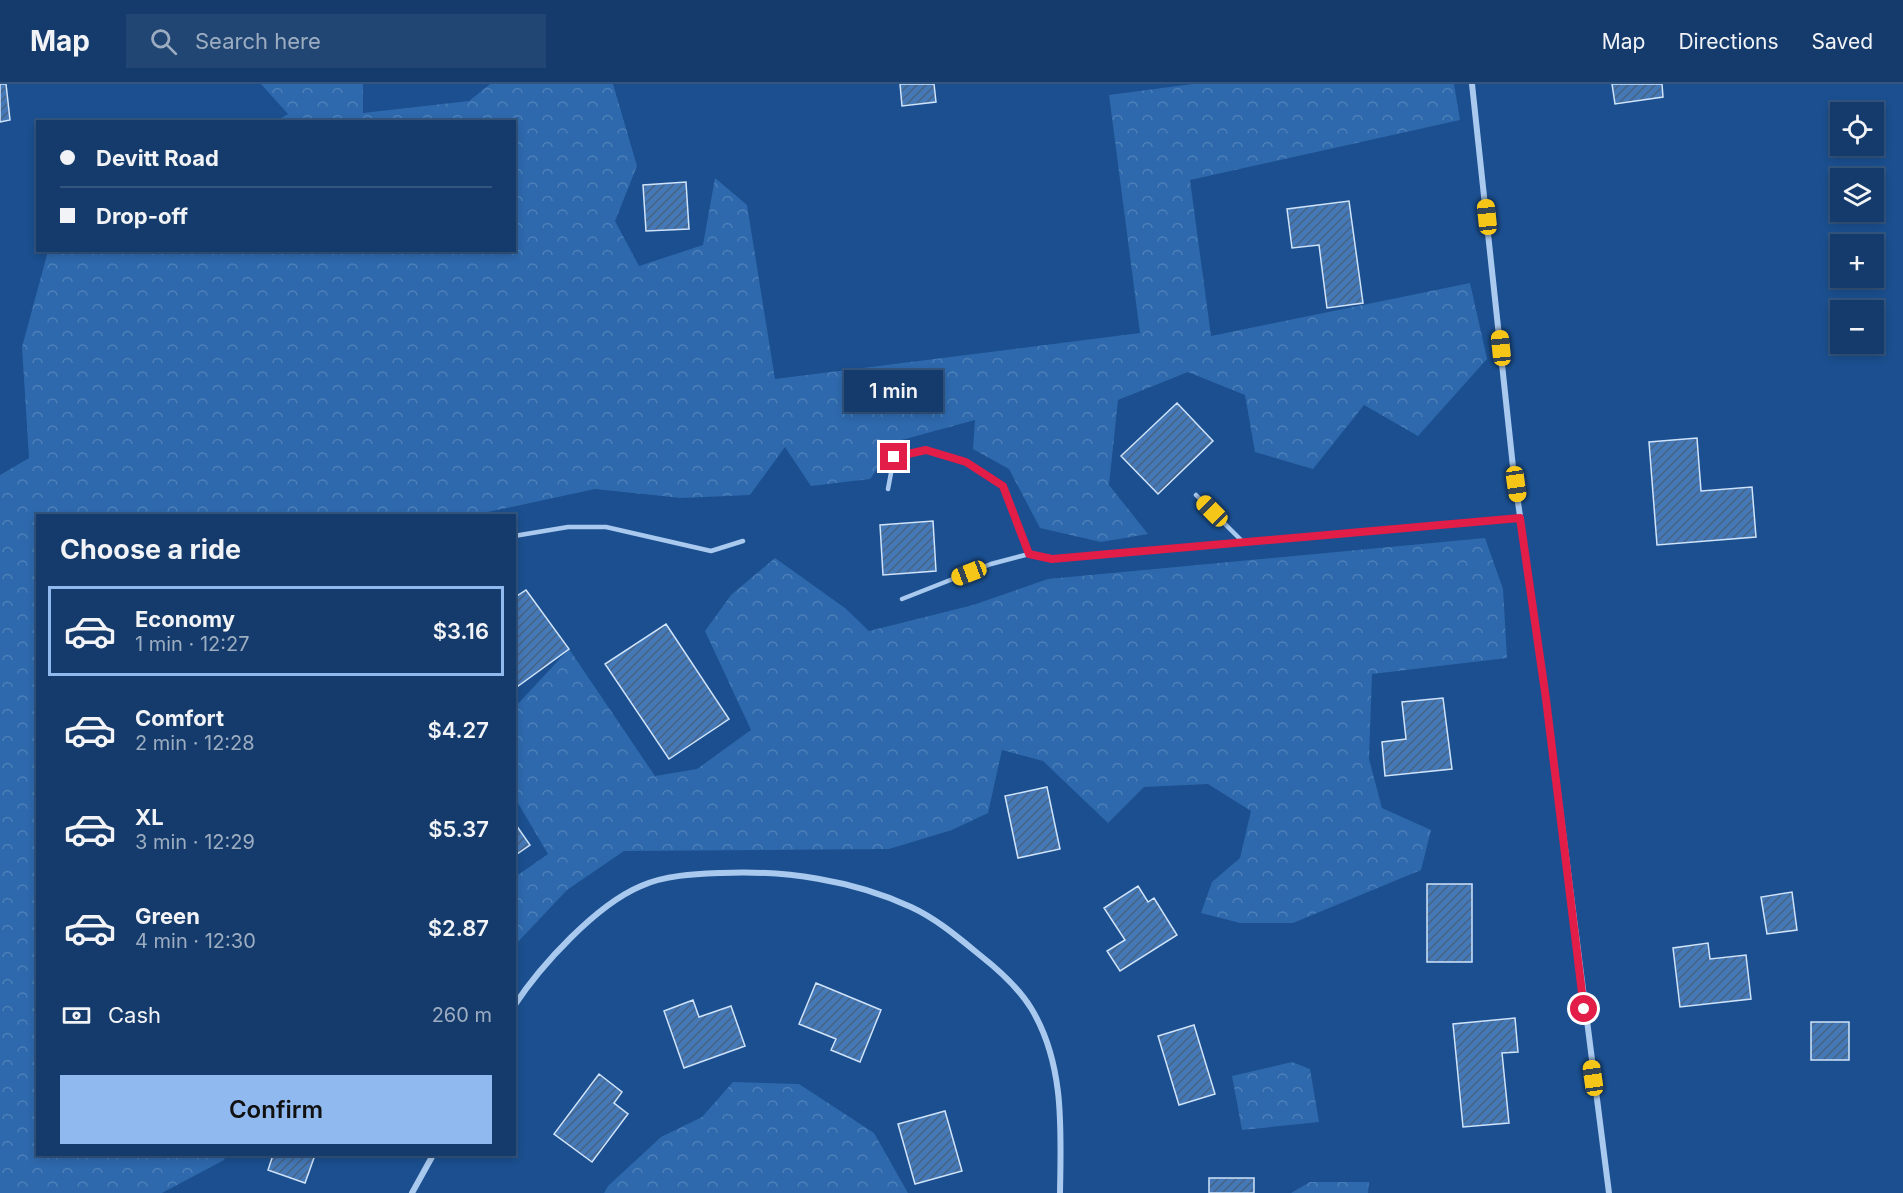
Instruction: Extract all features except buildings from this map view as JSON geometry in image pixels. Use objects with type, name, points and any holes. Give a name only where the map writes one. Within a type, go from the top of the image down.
[{"type":"street","points":[[1472,84],[1520,518],[1609,1193]]},
{"type":"street","points":[[516,1004],[544,965],[609,903],[642,885],[692,874],[762,871],[856,886],[912,907],[951,930],[1006,976],[1031,1008],[1051,1054],[1061,1107],[1060,1193]]},
{"type":"street","points":[[412,1193],[432,1156]]},
{"type":"lane","points":[[888,489],[894,457],[926,450],[966,462],[1003,486],[1029,554]]},
{"type":"lane","points":[[1196,495],[1244,543]]},
{"type":"lane","points":[[902,599],[991,564],[1029,554],[1052,559],[1520,518]]},
{"type":"lane","points":[[516,536],[568,527],[606,527],[711,551],[743,541]]},
{"type":"green space","points":[[261,84],[363,84],[363,113],[469,101],[490,84],[613,84],[637,166],[615,221],[639,266],[703,245],[715,178],[747,205],[775,379],[1140,333],[1109,95],[1193,84],[1454,84],[1460,120],[1190,180],[1211,336],[1470,283],[1487,359],[1418,436],[1364,405],[1313,469],[1255,452],[1245,395],[1188,372],[1118,400],[1109,485],[1148,534],[1101,542],[1040,528],[1009,469],[973,449],[975,420],[898,441],[870,479],[811,486],[785,447],[750,495],[681,498],[595,489],[478,514],[36,514],[36,1156],[226,1156],[224,1160],[162,1193],[0,1193],[0,475],[29,458],[22,347],[48,252],[516,252],[516,120],[278,120],[288,114]]},
{"type":"green space","points":[[1485,538],[1503,589],[1507,658],[1372,674],[1369,759],[1382,808],[1431,830],[1421,870],[1293,923],[1240,923],[1201,913],[1212,882],[1240,858],[1251,811],[1208,784],[1144,787],[1108,823],[1043,761],[1002,750],[988,813],[952,830],[889,849],[624,851],[567,890],[516,944],[516,876],[548,854],[516,800],[516,706],[569,649],[655,776],[697,769],[751,730],[705,631],[731,595],[775,558],[845,608],[869,631],[973,605],[1048,579]]},
{"type":"green space","points":[[1292,1062],[1310,1069],[1319,1122],[1242,1130],[1232,1076]]},
{"type":"green space","points":[[733,1082],[799,1084],[874,1133],[908,1193],[604,1193],[608,1186],[661,1137],[702,1117]]},
{"type":"green space","points":[[1310,1182],[1369,1182],[1368,1193],[1291,1193]]},
{"type":"route","points":[[894,457],[926,450],[966,462],[985,474],[1003,486],[1029,554],[1052,559],[1520,518],[1546,699],[1584,1009]]}]
